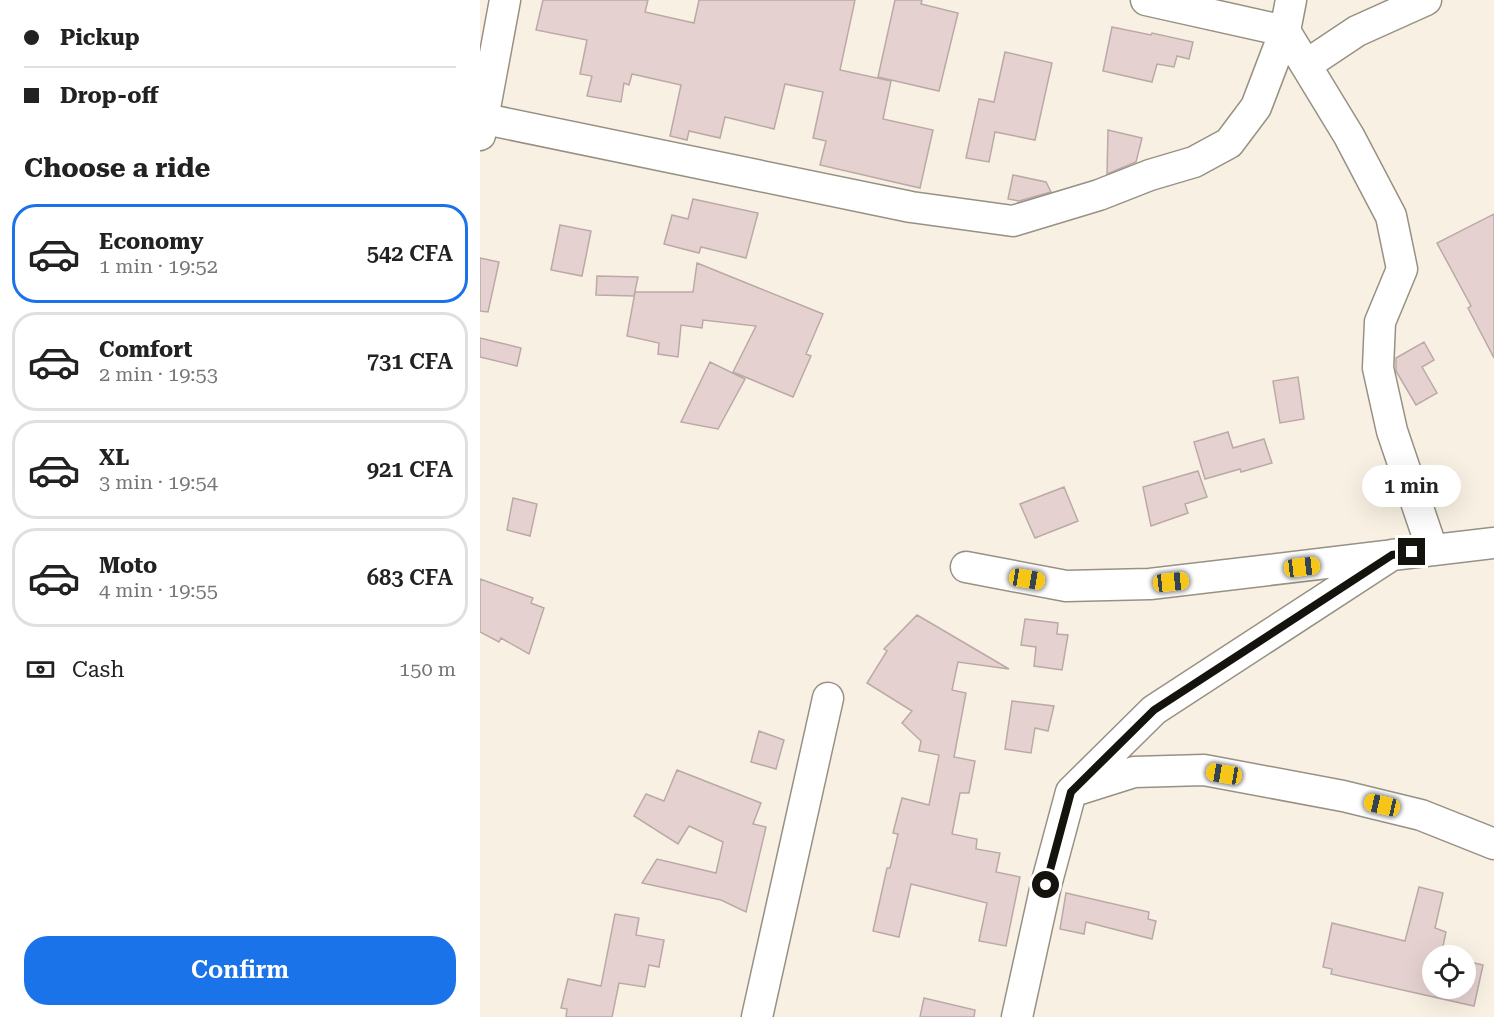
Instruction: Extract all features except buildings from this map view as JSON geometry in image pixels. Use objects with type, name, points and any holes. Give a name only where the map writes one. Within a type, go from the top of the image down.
[{"type":"street","points":[[505,0],[481,124],[911,207],[1013,221],[1194,162],[1229,143],[1256,107],[1286,31],[1291,0]]},
{"type":"street","points":[[1146,0],[1286,31],[1349,136],[1390,216],[1402,269],[1380,322],[1378,368],[1392,431],[1432,549]]},
{"type":"street","points":[[1306,65],[1357,31],[1426,0]]},
{"type":"street","points":[[966,567],[1066,586],[1150,584],[1494,543]]},
{"type":"street","points":[[1017,1017],[1046,885],[1071,792],[1154,710],[1392,555]]},
{"type":"street","points":[[757,1017],[828,698]]},
{"type":"street","points":[[1071,792],[1134,772],[1204,770],[1343,796],[1421,815],[1494,844]]},
{"type":"route","points":[[1046,885],[1071,792],[1154,710],[1392,555],[1412,552]]}]
